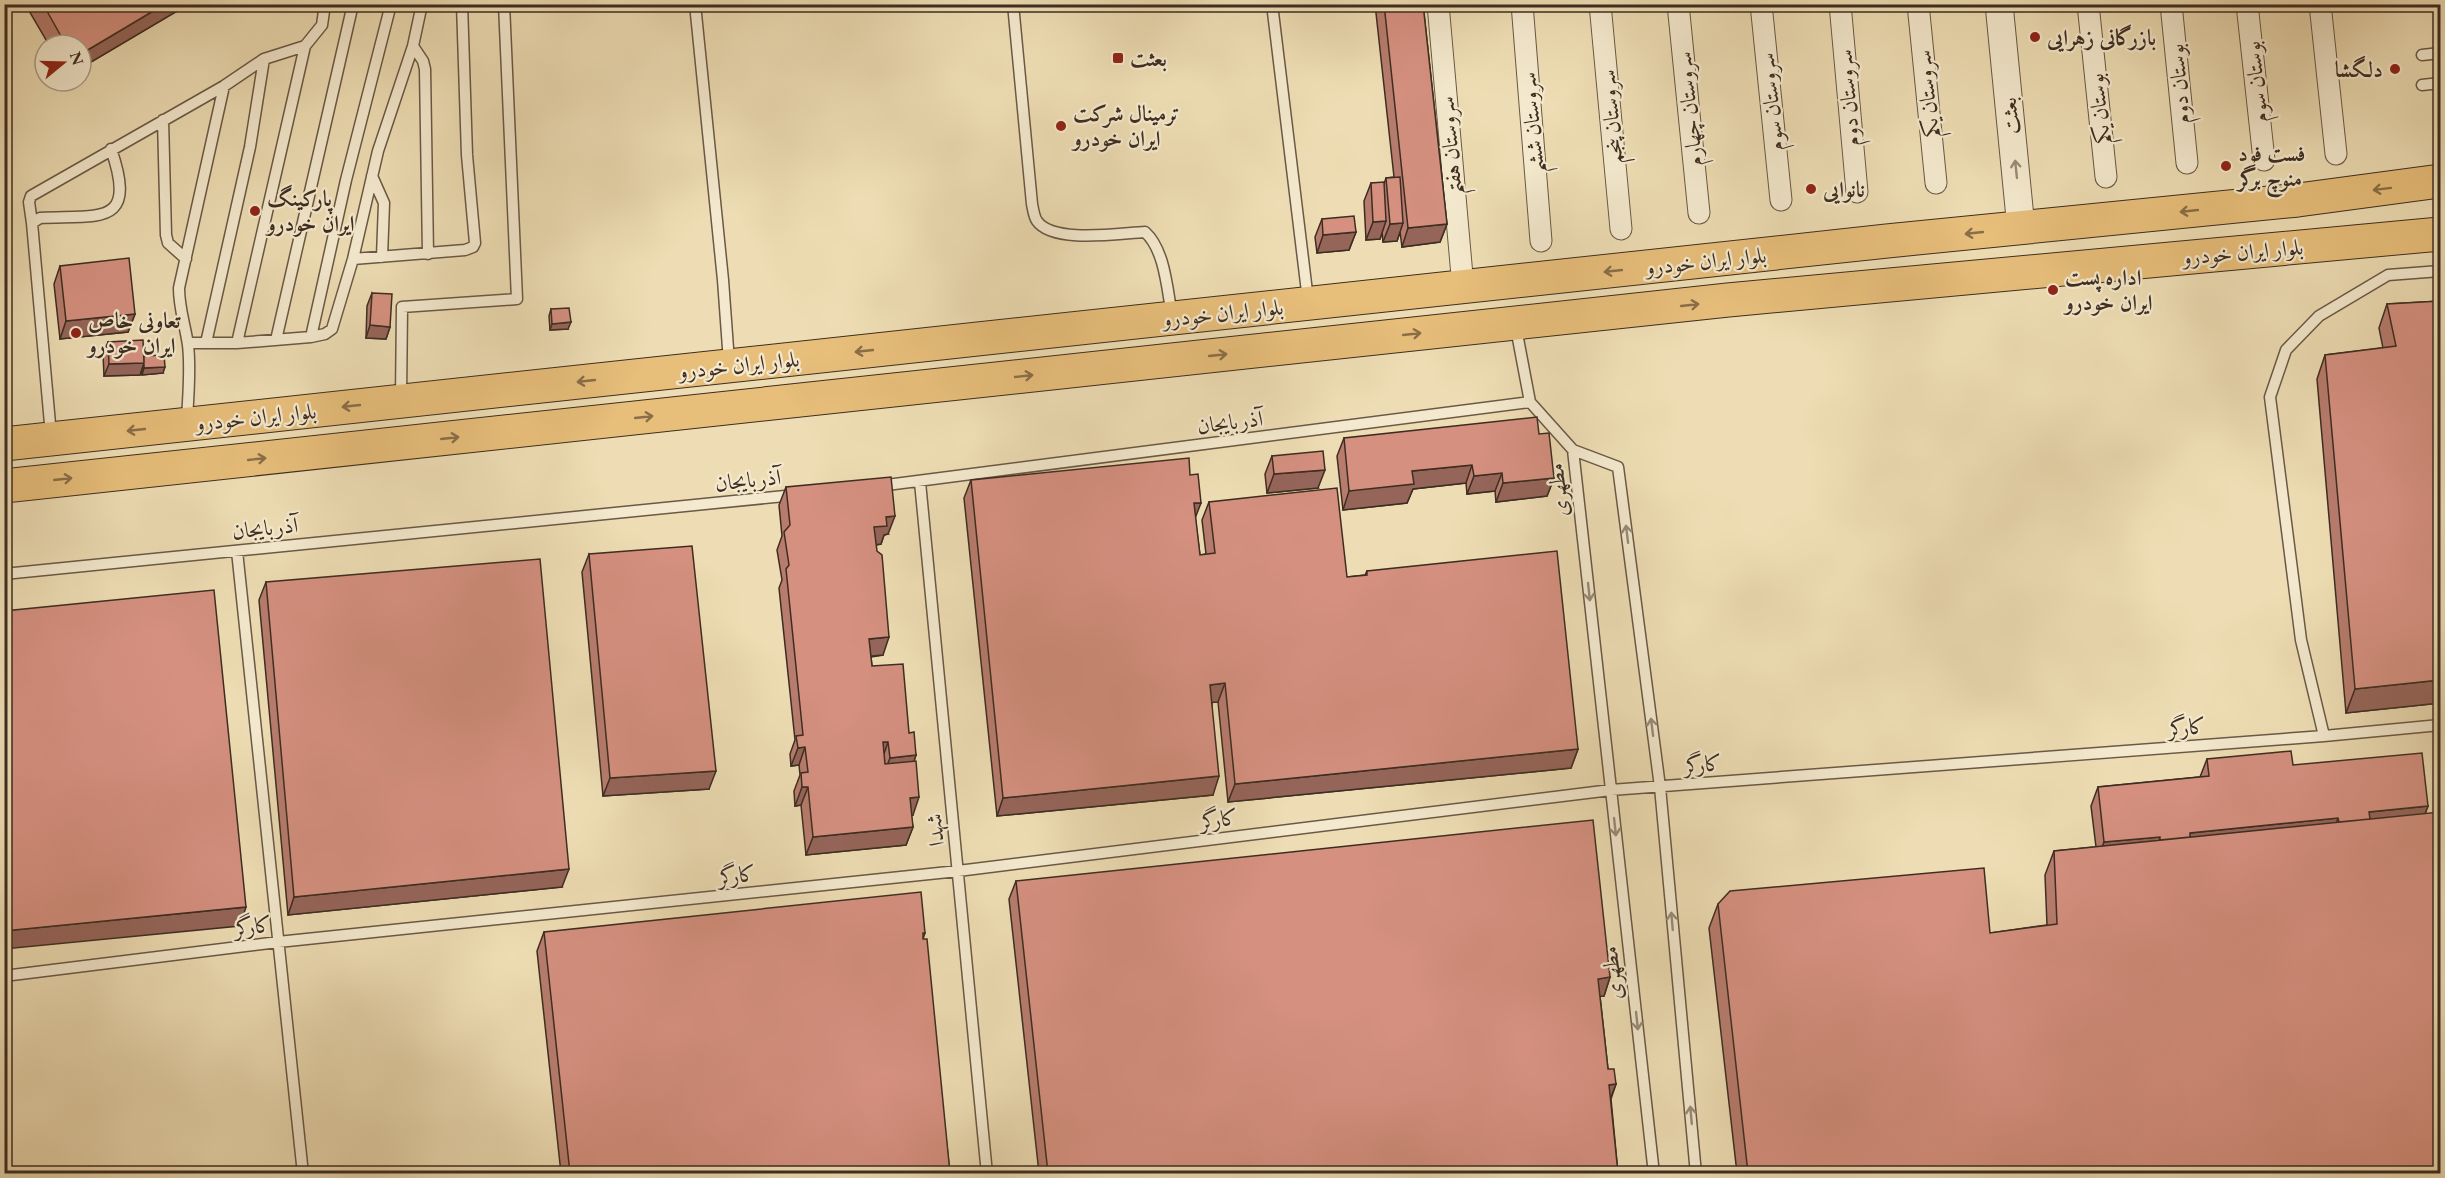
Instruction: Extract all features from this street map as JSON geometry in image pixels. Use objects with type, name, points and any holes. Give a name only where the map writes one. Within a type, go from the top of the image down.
[{"type":"main road","name":"بلوار ایران خودرو","points":[[4,444],[1463,287],[2298,200],[2440,181]]},
{"type":"main road","name":"بلوار ایران خودرو","points":[[4,486],[1728,300],[2440,234]]},
{"type":"main road","points":[[964,341],[966,382]]},
{"type":"main road","points":[[905,347],[908,388]]},
{"type":"street","name":"سروستان هفتم","points":[[1438,4],[1463,287]]},
{"type":"street","name":"سروستان ششم","points":[[1522,4],[1541,242]]},
{"type":"street","name":"سروستان پنجم","points":[[1600,4],[1621,229]]},
{"type":"street","name":"سروستان چهارم","points":[[1678,4],[1700,213]]},
{"type":"street","name":"سروستان سوم","points":[[1761,4],[1781,200]]},
{"type":"street","name":"سروستان دوم","points":[[1840,4],[1857,192]]},
{"type":"street","name":"سروستان یکم","points":[[1918,4],[1936,183]]},
{"type":"street","name":"بعثت","points":[[1999,4],[2021,228]]},
{"type":"street","name":"بوستان یکم","points":[[2088,4],[2106,177]]},
{"type":"street","name":"بوستان دوم","points":[[2171,4],[2187,163]]},
{"type":"street","name":"بوستان سوم","points":[[2247,4],[2264,160]]},
{"type":"street","points":[[2320,4],[2336,154]]},
{"type":"lane","points":[[237,343],[305,46],[322,25],[325,4]]},
{"type":"lane","points":[[276,340],[353,4]]},
{"type":"lane","points":[[311,337],[346,180],[391,4]]},
{"type":"lane","points":[[188,343],[237,343],[311,337],[325,334],[332,329],[353,259],[378,152],[413,46],[422,4]]},
{"type":"lane","points":[[353,259],[465,250],[475,243],[467,155],[462,4]]},
{"type":"lane","points":[[401,401],[402,307],[517,299],[504,4]]},
{"type":"lane","points":[[695,4],[723,280],[729,366]]},
{"type":"lane","points":[[1013,4],[1032,204],[1037,221],[1049,231],[1072,236],[1145,232],[1154,240],[1162,264],[1173,318]]},
{"type":"lane","points":[[1272,4],[1309,304]]},
{"type":"lane","points":[[51,439],[32,223],[28,202],[32,196],[224,86],[264,59],[305,46]]},
{"type":"lane","points":[[413,46],[425,69],[428,254]]},
{"type":"lane","points":[[2422,55],[2440,53]]},
{"type":"lane","points":[[206,343],[250,147],[264,59]]},
{"type":"lane","points":[[2422,85],[2440,83]]},
{"type":"lane","points":[[187,424],[188,343],[179,309],[179,288],[224,86]]},
{"type":"lane","points":[[163,120],[166,235],[168,243],[186,259]]},
{"type":"lane","points":[[32,223],[40,218],[104,215],[113,210],[119,201],[118,170],[111,149]]},
{"type":"lane","points":[[372,176],[384,203],[382,257]]},
{"type":"lane","points":[[2324,736],[2301,640],[2270,397],[2286,350],[2319,316],[2388,275],[2440,271]]},
{"type":"lane","points":[[1515,323],[1530,402],[1573,450]]},
{"type":"lane","name":"آذربایجان","points":[[873,487],[1530,402]]},
{"type":"lane","name":"مطهری","points":[[1654,1173],[1573,450],[1618,466],[1660,787],[1696,1173]]},
{"type":"lane","name":"شهدا","points":[[920,482],[987,1173]]},
{"type":"lane","name":"آذربایجان","points":[[4,574],[802,494]]},
{"type":"lane","points":[[237,551],[303,1173]]},
{"type":"lane","name":"کارگر","points":[[4,976],[278,942],[958,871],[1611,790],[2324,736],[2440,725]]},
{"type":"building","points":[[43,4],[165,4],[93,47],[93,33],[59,33]]},
{"type":"building","points":[[1384,4],[1423,4],[1447,224],[1408,228]]},
{"type":"building","points":[[1400,177],[1403,223],[1390,224],[1386,178]]},
{"type":"building","points":[[1384,182],[1386,221],[1373,222],[1371,183]]},
{"type":"building","points":[[1354,216],[1356,232],[1323,235],[1322,219]]},
{"type":"building","points":[[129,258],[135,314],[66,321],[60,266]]},
{"type":"building","points":[[372,293],[392,294],[390,327],[370,325]]},
{"type":"building","points":[[2440,301],[2440,680],[2355,689],[2325,355],[2396,346],[2387,304]]},
{"type":"building","points":[[569,308],[571,322],[552,324],[551,309]]},
{"type":"building","points":[[143,340],[144,363],[109,364],[108,342]]},
{"type":"building","points":[[164,355],[165,367],[144,368],[144,356]]},
{"type":"building","points":[[1537,417],[1539,434],[1549,433],[1554,478],[1503,483],[1502,473],[1474,476],[1472,465],[1412,471],[1414,484],[1349,491],[1344,438]]},
{"type":"building","points":[[1323,451],[1325,470],[1274,474],[1272,456]]},
{"type":"building","points":[[1189,458],[1190,475],[1198,474],[1201,503],[1194,503],[1200,555],[1215,553],[1209,502],[1337,488],[1347,577],[1367,575],[1367,571],[1557,551],[1578,749],[1235,784],[1225,683],[1210,685],[1219,776],[1003,798],[971,480]]},
{"type":"building","points":[[891,477],[895,516],[886,517],[887,526],[874,527],[877,551],[882,555],[889,637],[869,639],[872,666],[903,664],[909,733],[914,732],[916,755],[890,758],[888,742],[883,742],[885,764],[916,761],[919,797],[910,798],[913,827],[813,837],[808,787],[802,787],[801,773],[808,772],[805,747],[798,748],[796,736],[803,735],[786,569],[789,565],[784,532],[790,525],[786,487]]},
{"type":"building","points":[[692,546],[716,771],[610,778],[589,554]]},
{"type":"building","points":[[540,559],[569,869],[294,897],[266,582]]},
{"type":"building","points":[[214,590],[246,907],[4,931],[4,611]]},
{"type":"building","points":[[2291,751],[2293,765],[2422,753],[2428,806],[2369,812],[2370,819],[2339,822],[2338,818],[2190,833],[2190,837],[2104,842],[2098,787],[2209,776],[2207,759]]},
{"type":"building","points":[[2440,812],[2440,1173],[1748,1173],[1718,904],[1730,891],[1984,868],[1990,933],[2057,924],[2054,851]]},
{"type":"building","points":[[1593,820],[1610,977],[1598,979],[1608,1069],[1614,1069],[1616,1084],[1609,1085],[1618,1173],[1048,1173],[1016,881]]},
{"type":"building","points":[[921,892],[925,933],[923,933],[923,939],[927,939],[950,1173],[570,1173],[544,932]]},
{"type":"place","name":"بازرگانی زهرایی","points":[[2035,37]]},
{"type":"place","name":"بعثت","points":[[1118,58]]},
{"type":"place","name":"دلگشا","points":[[2395,69]]},
{"type":"place","name":"ترمینال شرکت ایران خودرو","points":[[1061,126]]},
{"type":"place","name":"فست فود منوچ برگر","points":[[2226,166]]},
{"type":"place","name":"نانوایی","points":[[1811,189]]},
{"type":"place","name":"پارکینگ ایران خودرو","points":[[255,211]]},
{"type":"place","name":"اداره پست ایران خودرو","points":[[2053,290]]},
{"type":"place","name":"تعاونی خاص ایران خودرو","points":[[76,333]]}]
